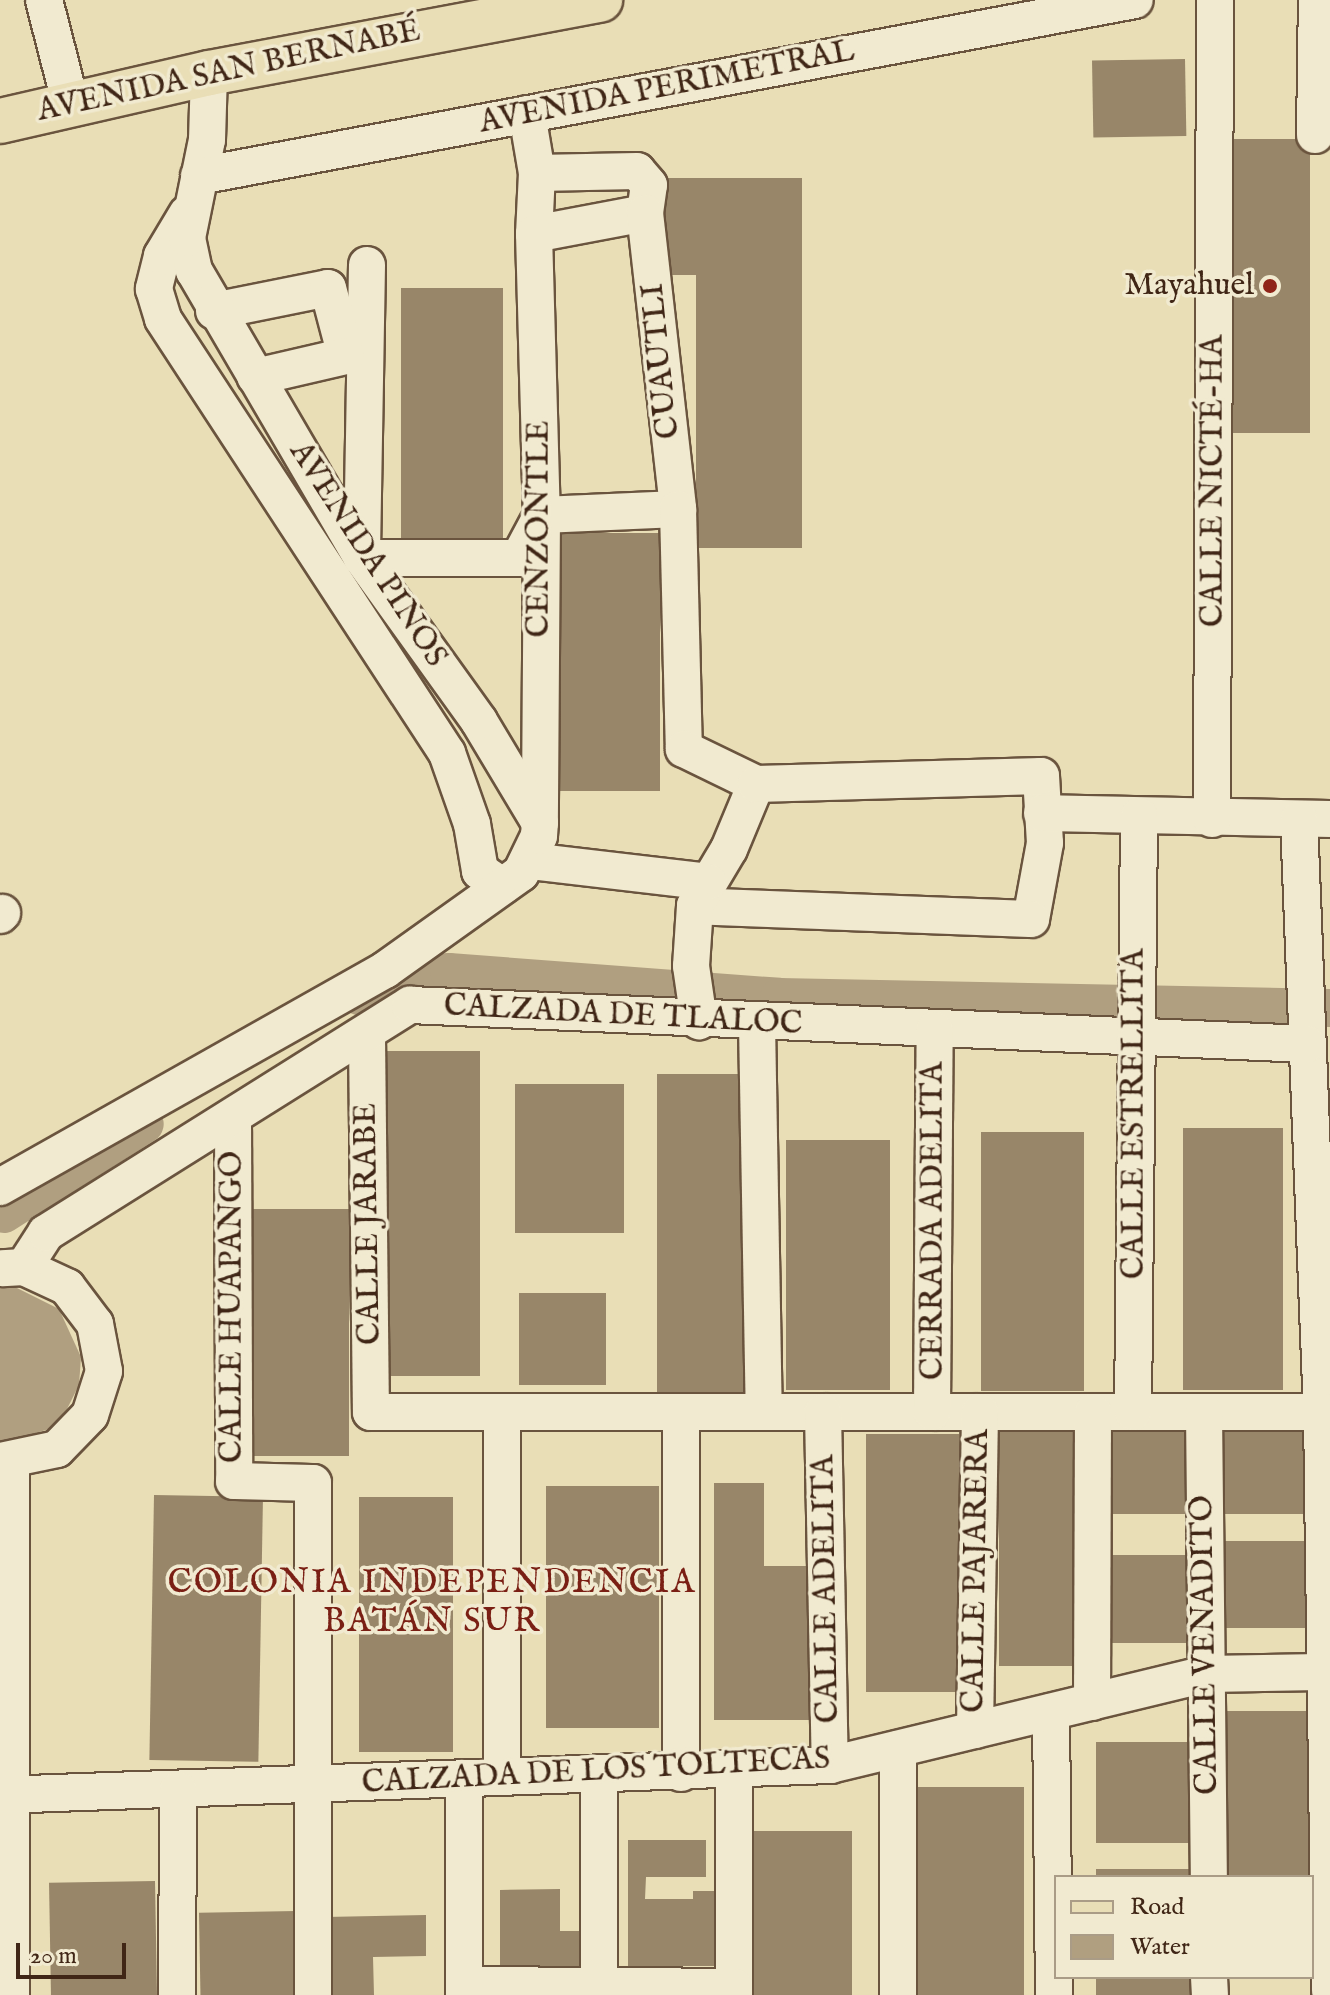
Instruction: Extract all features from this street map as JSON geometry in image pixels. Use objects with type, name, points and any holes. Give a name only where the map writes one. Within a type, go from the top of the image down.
[{"type":"main road","name":"AVENIDA SAN BERNABÉ","points":[[0,121],[458,12],[600,0]]},
{"type":"street","points":[[44,0],[71,105]]},
{"type":"street","name":"AVENIDA PERIMETRAL","points":[[195,193],[527,114],[1135,0]]},
{"type":"street","name":"CALLE NICTÉ-HA","points":[[1212,819],[1215,0]]},
{"type":"street","points":[[1315,135],[1317,0]]},
{"type":"street","name":"AVENIDA PINOS","points":[[209,73],[188,254],[214,311],[362,558],[479,721],[540,823]]},
{"type":"street","name":"CENZONTLE","points":[[527,114],[537,173],[534,234],[542,515],[540,823]]},
{"type":"street","name":"CUAUTLI","points":[[537,173],[637,171],[649,185],[645,213],[678,509],[684,749],[756,784]]},
{"type":"street","name":"AVENIDA PINOS","points":[[195,193],[162,256],[154,289],[163,319],[447,753],[472,824],[480,871],[502,886]]},
{"type":"street","points":[[534,234],[645,213]]},
{"type":"street","points":[[367,265],[362,558],[519,558],[542,515],[678,509]]},
{"type":"street","points":[[214,311],[328,288],[346,356],[255,377]]},
{"type":"street","points":[[530,861],[702,894],[1031,919],[1045,843],[1041,776],[756,784],[702,894],[691,966],[700,1017]]},
{"type":"street","points":[[1042,813],[1314,819],[1307,1044],[1322,1412],[1330,1990]]},
{"type":"street","name":"CALLE ESTRELLITA","points":[[1133,1412],[1134,1038],[1139,816]]},
{"type":"street","points":[[0,1187],[385,970],[502,886],[530,861],[540,823]]},
{"type":"street","name":"CALZADA DE TLALOC","points":[[6,1462],[57,1449],[90,1415],[104,1371],[95,1324],[67,1287],[12,1268],[46,1233],[367,1036],[410,1005],[700,1017],[757,1023],[1307,1044]]},
{"type":"street","points":[[757,1023],[764,1412]]},
{"type":"street","name":"CERRADA ADELITA","points":[[932,1412],[935,1030]]},
{"type":"street","name":"CALLE JARABE","points":[[367,1036],[371,1412],[502,1412]]},
{"type":"street","name":"CALLE HUAPANGO","points":[[233,1119],[234,1481],[313,1483],[313,1995]]},
{"type":"street","points":[[502,1777],[502,1412],[1322,1412]]},
{"type":"street","points":[[681,1412],[681,1773]]},
{"type":"street","name":"CALLE ADELITA","points":[[823,1412],[830,1765]]},
{"type":"street","name":"CALLE PAJARERA","points":[[975,1730],[980,1412]]},
{"type":"street","points":[[1092,1702],[1093,1412]]},
{"type":"street","name":"CALLE VENADITO","points":[[1204,1412],[1209,1875]]},
{"type":"street","points":[[6,1462],[6,1795],[11,1995]]},
{"type":"street","name":"CALZADA DE LOS TOLTECAS","points":[[6,1795],[681,1773],[830,1765],[1207,1674],[1327,1672]]},
{"type":"street","points":[[1051,1712],[1054,1995]]},
{"type":"street","points":[[898,1749],[898,1995]]},
{"type":"street","points":[[464,1778],[464,1990],[599,1985],[734,1991],[734,1771]]},
{"type":"street","points":[[599,1775],[599,1985]]},
{"type":"street","points":[[177,1995],[178,1790]]},
{"type":"water","points":[[11,1285],[59,1309],[81,1357],[79,1385],[67,1409],[49,1429],[0,1444],[0,1286]]},
{"type":"building","points":[[1185,59],[1186,136],[1093,138],[1092,61]]},
{"type":"building","name":"Mayahuel","points":[[1229,139],[1310,139],[1310,433],[1229,433]]},
{"type":"building","points":[[663,178],[802,178],[802,548],[696,548],[696,275],[663,275]]},
{"type":"building","points":[[401,288],[503,288],[503,544],[401,544]]},
{"type":"building","points":[[555,533],[660,533],[660,791],[555,791]]},
{"type":"building","points":[[385,1051],[480,1051],[480,1376],[385,1376]]},
{"type":"building","points":[[657,1074],[744,1074],[744,1396],[657,1396]]},
{"type":"building","points":[[515,1084],[624,1084],[624,1233],[515,1233]]},
{"type":"building","points":[[1183,1128],[1283,1128],[1283,1390],[1183,1390]]},
{"type":"building","points":[[981,1132],[1084,1132],[1084,1391],[981,1391]]},
{"type":"building","points":[[786,1140],[890,1140],[890,1390],[786,1390]]},
{"type":"building","points":[[251,1209],[349,1209],[349,1456],[251,1456]]},
{"type":"building","points":[[519,1293],[606,1293],[606,1385],[519,1385]]},
{"type":"building","points":[[1109,1425],[1195,1425],[1195,1514],[1109,1514]]},
{"type":"building","points":[[999,1428],[1082,1428],[1082,1666],[999,1666]]},
{"type":"building","points":[[1223,1428],[1313,1428],[1313,1514],[1223,1514]]},
{"type":"building","points":[[866,1434],[959,1434],[959,1692],[866,1692]]},
{"type":"building","points":[[714,1483],[764,1483],[764,1566],[813,1566],[813,1720],[714,1720]]},
{"type":"building","points":[[546,1486],[659,1486],[659,1728],[546,1728]]},
{"type":"building","points":[[154,1495],[263,1497],[258,1762],[149,1760]]},
{"type":"building","points":[[359,1497],[453,1497],[453,1752],[359,1752]]},
{"type":"building","points":[[1225,1541],[1316,1541],[1316,1628],[1225,1628]]},
{"type":"building","points":[[1107,1555],[1196,1555],[1196,1643],[1107,1643]]},
{"type":"building","points":[[1223,1711],[1318,1711],[1318,1877],[1223,1875]]},
{"type":"building","points":[[1096,1742],[1191,1742],[1191,1843],[1096,1843]]},
{"type":"building","points":[[915,1787],[1024,1787],[1024,1995],[915,1995]]},
{"type":"building","points":[[750,1831],[852,1831],[852,1995],[750,1995]]},
{"type":"building","points":[[628,1840],[706,1840],[706,1877],[646,1877],[645,1899],[693,1899],[693,1891],[717,1891],[716,1966],[628,1966]]},
{"type":"building","points":[[1096,1869],[1200,1869],[1200,1875],[1096,1875]]},
{"type":"building","points":[[155,1881],[157,1995],[51,1995],[49,1883]]},
{"type":"building","points":[[560,1889],[560,1931],[592,1931],[592,1966],[500,1967],[500,1890]]},
{"type":"building","points":[[296,1911],[297,1995],[200,1995],[199,1913]]},
{"type":"building","points":[[426,1915],[426,1956],[373,1957],[374,1995],[327,1995],[325,1917]]},
{"type":"building","points":[[1096,1979],[1200,1979],[1200,1995],[1096,1995]]},
{"type":"waterway","points":[[359,996],[389,978],[449,972],[779,997],[1330,1008]]},
{"type":"waterway","points":[[4,1214],[145,1124]]},
{"type":"place","name":"Mayahuel","points":[[1270,286]]},
{"type":"district","name":"COLONIA INDEPENDENCIA BATÁN SUR","points":[[432,1602]]}]
